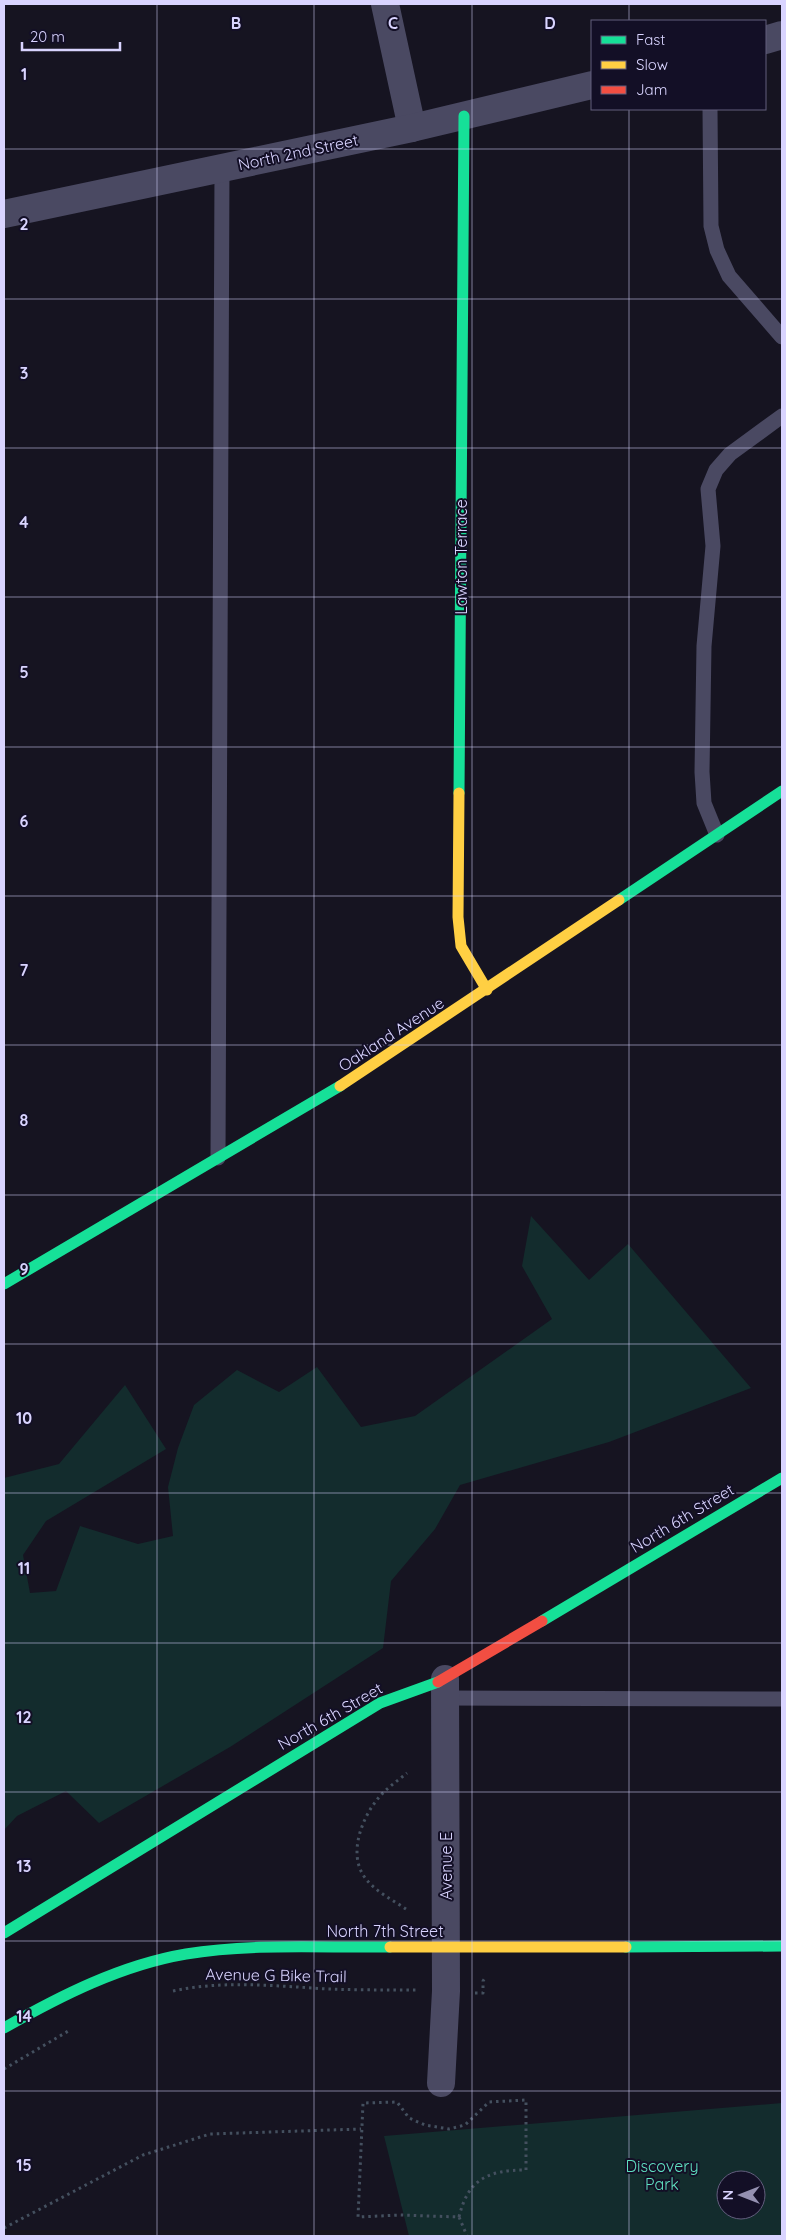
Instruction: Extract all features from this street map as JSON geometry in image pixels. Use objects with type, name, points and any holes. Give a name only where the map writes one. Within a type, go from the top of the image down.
[{"type":"street","points":[[385,4],[412,128]]},
{"type":"street","points":[[766,40],[782,35]]},
{"type":"street","name":"North 2nd Street","points":[[4,214],[412,128],[591,85]]},
{"type":"street","name":"Lawton Terrace","points":[[464,116],[458,917],[461,946],[488,990]]},
{"type":"street","name":"Oakland Avenue","points":[[4,1284],[352,1079],[488,990],[782,791]]},
{"type":"street","name":"North 6th Street","points":[[4,1933],[380,1703],[445,1688],[782,1478]]},
{"type":"street","name":"Avenue E","points":[[441,2083],[446,1991],[445,1688]]},
{"type":"street","name":"North 7th Street","points":[[4,2028],[45,2004],[92,1983],[128,1970],[177,1956],[245,1948],[782,1946]]},
{"type":"lane","points":[[710,110],[711,226],[717,250],[728,276],[782,337]]},
{"type":"lane","points":[[218,1158],[222,168]]},
{"type":"lane","points":[[717,835],[704,803],[702,772],[704,646],[714,546],[708,488],[716,470],[730,454],[760,430],[782,416]]},
{"type":"lane","points":[[445,1688],[782,1699]]},
{"type":"path","points":[[406,1909],[366,1880],[359,1866],[357,1852],[359,1834],[368,1813],[385,1790],[407,1773]]},
{"type":"path","name":"Avenue G Bike Trail","points":[[169,1992],[198,1986],[240,1984],[329,1989],[416,1990]]},
{"type":"path","points":[[4,2069],[75,2027]]},
{"type":"path","points":[[459,2217],[400,2215],[358,2217],[363,2103],[397,2102],[410,2118],[425,2125],[449,2129],[465,2125],[488,2102],[526,2100],[526,2170],[493,2172],[480,2179],[474,2185],[463,2202],[459,2217],[467,2236]]},
{"type":"path","points":[[4,2228],[143,2156],[210,2134],[361,2129]]},
{"type":"green space","points":[[531,1216],[589,1280],[628,1244],[751,1388],[609,1442],[460,1485],[435,1529],[391,1581],[383,1648],[230,1747],[99,1823],[66,1791],[17,1816],[4,1830],[4,1478],[59,1464],[125,1385],[166,1449],[46,1521],[23,1555],[30,1593],[56,1591],[80,1526],[138,1544],[173,1536],[168,1487],[178,1448],[194,1405],[237,1370],[279,1392],[317,1367],[361,1427],[415,1416],[552,1319],[522,1266]]},
{"type":"green space","name":"Discovery Park","points":[[782,2103],[782,2236],[409,2236],[384,2136]]},
{"type":"traffic: fast","points":[[459,793],[464,116]]},
{"type":"traffic: fast","points":[[619,900],[782,791]]},
{"type":"traffic: fast","points":[[4,1284],[340,1086]]},
{"type":"traffic: fast","points":[[542,1621],[782,1478]]},
{"type":"traffic: fast","points":[[4,1933],[380,1703],[438,1682]]},
{"type":"traffic: fast","points":[[626,1947],[782,1946]]},
{"type":"traffic: fast","points":[[4,2028],[69,1993],[115,1974],[162,1959],[236,1948],[390,1947]]},
{"type":"traffic: slow","points":[[459,793],[458,917],[461,946],[487,990]]},
{"type":"traffic: slow","points":[[340,1086],[619,900]]},
{"type":"traffic: slow","points":[[390,1947],[626,1947]]},
{"type":"traffic: jam","points":[[438,1682],[542,1621]]}]
